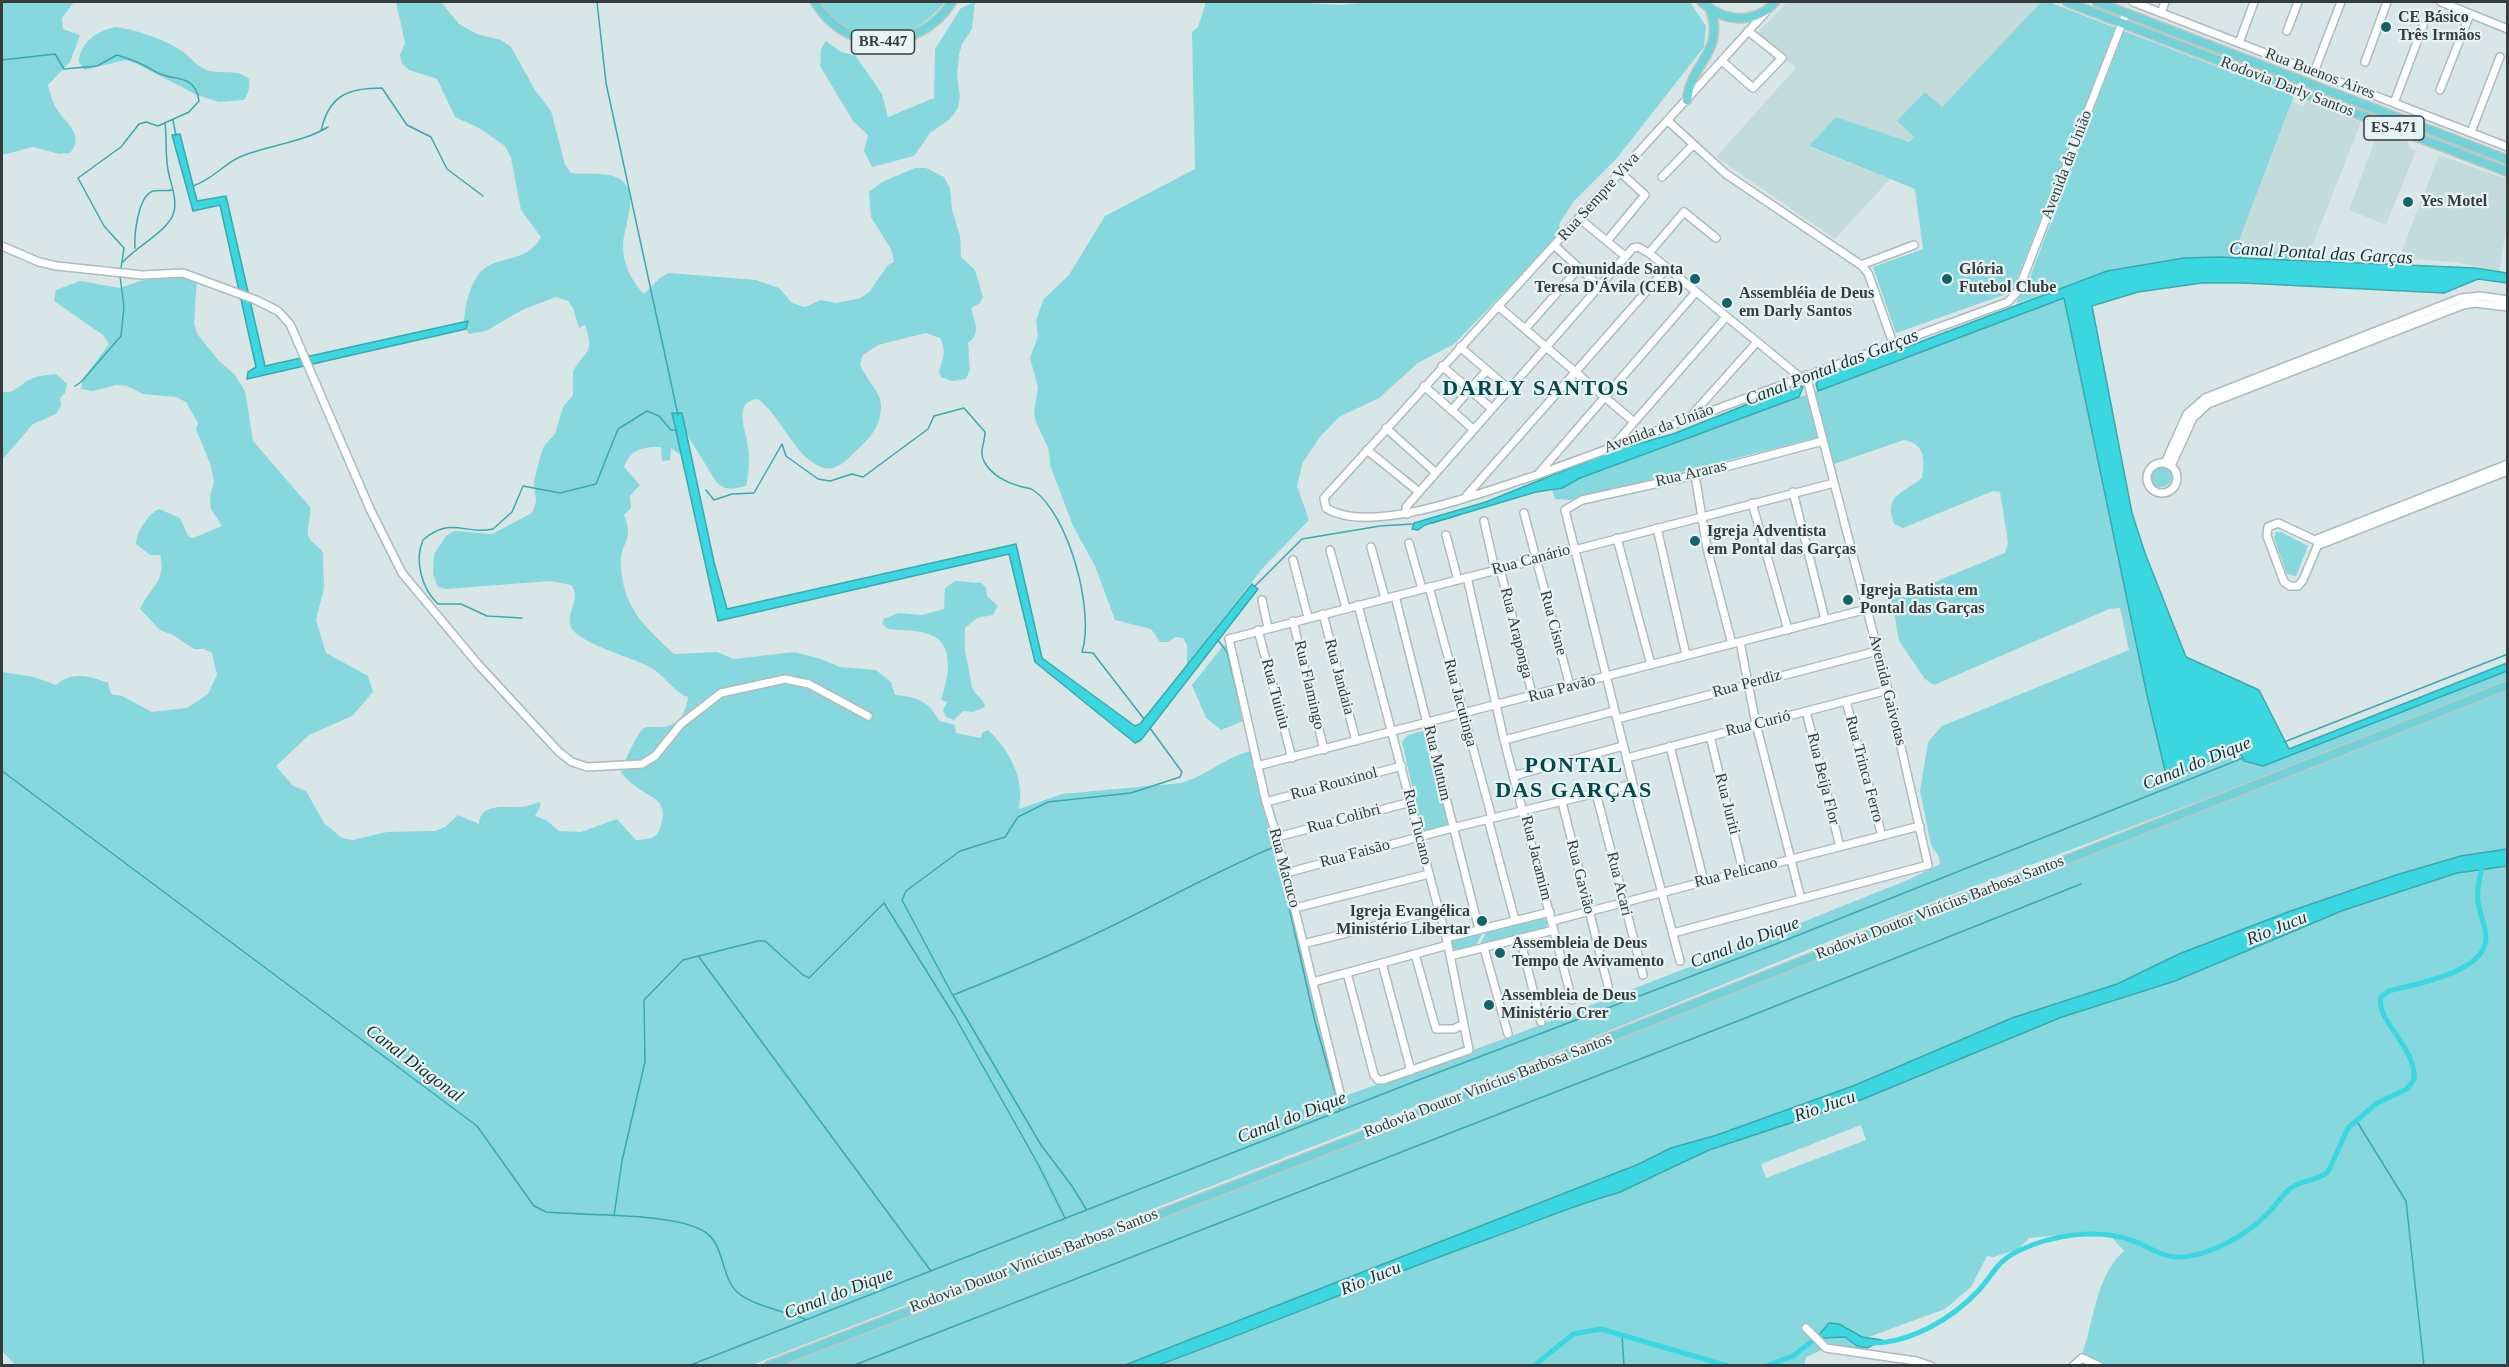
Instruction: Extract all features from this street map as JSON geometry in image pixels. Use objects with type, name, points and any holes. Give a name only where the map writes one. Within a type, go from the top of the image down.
[{"type":"main road","name":"BR-447","points":[[816,4],[847,33],[869,41],[885,42],[907,38],[927,28],[952,2]]},
{"type":"main road","points":[[1702,2],[1710,9],[1733,19],[1767,11]]},
{"type":"main road","name":"Rua Sempre Viva","points":[[1767,11],[1776,2]]},
{"type":"main road","name":"Rodovia Darly Santos","points":[[2067,2],[2508,172]]},
{"type":"main road","name":"Rodovia Darly Santos","points":[[2097,2],[2508,160]]},
{"type":"main road","points":[[1687,100],[1689,84],[1709,54],[1715,36],[1715,26],[1710,9]]},
{"type":"main road","name":"Rodovia Doutor Vinícius Barbosa Santos","points":[[768,1365],[1354,1139],[1943,905],[2010,882],[2508,685]]},
{"type":"street","name":"Rua Buenos Aires","points":[[2133,2],[2508,147]]},
{"type":"street","points":[[2161,13],[2165,2]]},
{"type":"street","points":[[2239,43],[2254,2]]},
{"type":"street","points":[[2287,31],[2298,2]]},
{"type":"street","points":[[2314,72],[2342,2]]},
{"type":"street","points":[[2365,62],[2387,2]]},
{"type":"street","points":[[2441,2],[2508,29]]},
{"type":"street","points":[[2457,2],[2469,13]]},
{"type":"street","name":"Rua Sempre Viva","points":[[1324,498],[1767,11]]},
{"type":"street","name":"Avenida da União","points":[[1324,498],[1324,506],[1330,511],[1368,518],[1407,514],[1537,475],[2005,303],[2017,294],[2126,13]]},
{"type":"street","points":[[2440,90],[2469,13]]},
{"type":"street","points":[[2394,103],[2423,26]]},
{"type":"street","points":[[1722,61],[1753,88],[1782,58],[1748,31]]},
{"type":"street","points":[[2459,141],[2467,131],[2500,57]]},
{"type":"street","points":[[1668,121],[1709,161],[1861,265],[1868,273],[1893,343]]},
{"type":"street","points":[[1662,177],[1693,145]]},
{"type":"street","points":[[1607,241],[1645,195],[1621,173]]},
{"type":"street","points":[[1649,253],[1684,212],[1716,238]]},
{"type":"street","points":[[1580,219],[1625,256]]},
{"type":"street","points":[[1861,265],[1914,245]]},
{"type":"street","points":[[2,246],[47,264],[142,275],[177,273],[201,279],[256,300],[284,315],[303,353],[370,509],[402,573],[477,663],[559,752],[572,762],[595,768],[642,764],[655,756],[681,724],[721,693],[785,679],[809,684],[868,716]]},
{"type":"street","points":[[1555,246],[1599,286]]},
{"type":"street","points":[[1407,514],[1406,507],[1635,247],[1649,253],[1757,342],[1805,378]]},
{"type":"street","points":[[1525,329],[1579,268]]},
{"type":"street","points":[[1465,497],[1667,268]]},
{"type":"street","points":[[1537,475],[1696,292]]},
{"type":"street","points":[[2168,464],[2187,414],[2205,398],[2461,298],[2480,296],[2508,300]]},
{"type":"street","points":[[2168,464],[2193,418],[2208,404],[2463,305],[2475,303],[2508,307]]},
{"type":"street","points":[[1498,306],[1634,422]]},
{"type":"street","points":[[1613,446],[1726,316]]},
{"type":"street","points":[[1689,418],[1757,342]]},
{"type":"street","points":[[1460,347],[1509,389]]},
{"type":"street","points":[[1442,366],[1491,408]]},
{"type":"street","points":[[1452,410],[1487,370]]},
{"type":"street","name":"Avenida Gaivotas","points":[[1801,899],[1927,867],[1928,860],[1888,690],[1812,394],[1805,378]]},
{"type":"street","points":[[1424,386],[1473,429]]},
{"type":"street","points":[[1386,428],[1436,473]]},
{"type":"street","name":"Rua Araras","points":[[1574,549],[1564,514],[1567,506],[1582,500],[1695,475],[1823,441]]},
{"type":"street","points":[[1367,450],[1419,492]]},
{"type":"street","points":[[2168,464],[2177,474],[2176,483],[2170,490],[2158,492],[2150,487],[2148,475],[2152,466],[2168,464]]},
{"type":"street","points":[[2508,464],[2318,542],[2302,583],[2290,586],[2284,582],[2266,532],[2270,525],[2278,523],[2318,542],[2508,471]]},
{"type":"street","points":[[1673,933],[1801,899],[1747,683],[1707,548],[1695,475]]},
{"type":"street","name":"Rua Canário","points":[[1229,639],[1834,483]]},
{"type":"street","points":[[1793,492],[1825,619]]},
{"type":"street","points":[[1752,503],[1788,630]]},
{"type":"street","name":"Rua Cisne","points":[[1524,513],[1570,686]]},
{"type":"street","name":"Rua Araponga","points":[[1484,521],[1533,697]]},
{"type":"street","points":[[1657,528],[1686,655]]},
{"type":"street","points":[[1446,535],[1458,580]]},
{"type":"street","points":[[1617,538],[1651,665]]},
{"type":"street","name":"Rua Jacutinga","points":[[1409,543],[1425,588],[1462,714],[1515,920]]},
{"type":"street","points":[[1371,547],[1385,598]]},
{"type":"street","points":[[1574,549],[1680,961]]},
{"type":"street","points":[[1330,550],[1346,608]]},
{"type":"street","points":[[1293,560],[1308,617]]},
{"type":"street","name":"Rua Jacamim","points":[[1467,577],[1504,740],[1525,811],[1572,1000]]},
{"type":"street","name":"Rua Mutum","points":[[1395,596],[1479,929]]},
{"type":"street","points":[[1262,600],[1268,628]]},
{"type":"street","name":"Rua Tucano","points":[[1358,605],[1447,941],[1469,1050],[1411,1071]]},
{"type":"street","name":"Rua Pavão","points":[[1257,766],[1533,697],[1867,609]]},
{"type":"street","name":"Rua Jandaia","points":[[1323,614],[1356,741]]},
{"type":"street","name":"Rua Flamingo","points":[[1293,621],[1324,750]]},
{"type":"street","name":"Rua Tuiuiu","points":[[1258,630],[1292,758]]},
{"type":"street","name":"Rua Macuco","points":[[1229,639],[1257,766],[1277,837],[1341,1097]]},
{"type":"street","name":"Rua Perdiz","points":[[1504,740],[1877,651]]},
{"type":"street","name":"Rua Curió","points":[[1627,758],[1888,690]]},
{"type":"street","name":"Rua Trinca Ferro","points":[[1846,701],[1882,836]]},
{"type":"street","name":"Rua Beija Flor","points":[[1806,711],[1840,847]]},
{"type":"street","name":"Rua Juriti","points":[[1710,736],[1743,871]]},
{"type":"street","points":[[1513,776],[1623,746]]},
{"type":"street","points":[[1670,746],[1704,882]]},
{"type":"street","name":"Rua Rouxinol","points":[[1266,802],[1402,766]]},
{"type":"street","name":"Rua Faisão","points":[[1286,873],[1452,828],[1633,784]]},
{"type":"street","name":"Rua Acari","points":[[1596,793],[1643,975]]},
{"type":"street","name":"Rua Colibri","points":[[1277,837],[1411,802]]},
{"type":"street","name":"Rua Gavião","points":[[1562,802],[1608,986]]},
{"type":"street","name":"Rua Pelicano","points":[[1552,921],[1920,826]]},
{"type":"street","points":[[1295,908],[1429,874]]},
{"type":"street","points":[[1304,944],[1438,910]]},
{"type":"street","points":[[1313,982],[1415,954],[1479,929],[1550,912]]},
{"type":"street","points":[[1450,956],[1554,930]]},
{"type":"street","points":[[1520,938],[1541,1022]]},
{"type":"street","points":[[1484,948],[1508,1034]]},
{"type":"street","points":[[1415,954],[1436,1029],[1454,1029],[1464,1024]]},
{"type":"street","points":[[1347,973],[1374,1075],[1378,1080],[1411,1071],[1382,963]]},
{"type":"street","points":[[1806,1328],[1826,1348],[1931,1365]]},
{"type":"street","points":[[2073,1365],[2082,1358],[2099,1365]]},
{"type":"shaded area","points":[[2,2],[74,2],[62,18],[63,29],[80,35],[70,62],[48,85],[56,108],[75,135],[76,140],[70,153],[59,154],[33,147],[2,155]]},
{"type":"shaded area","points":[[396,2],[441,2],[459,24],[477,34],[501,40],[511,47],[535,90],[551,111],[565,165],[571,173],[613,176],[623,181],[628,188],[630,207],[623,253],[629,272],[644,294],[661,277],[669,273],[756,280],[779,288],[792,303],[805,307],[821,300],[836,303],[861,298],[870,291],[888,265],[894,262],[891,249],[871,217],[869,192],[882,182],[915,168],[926,168],[944,177],[950,188],[952,210],[960,236],[961,257],[975,270],[983,297],[980,303],[971,308],[976,331],[968,343],[970,370],[966,379],[952,381],[941,377],[939,372],[944,355],[942,343],[940,338],[926,333],[878,345],[863,355],[860,364],[880,400],[879,418],[875,430],[868,439],[844,462],[833,468],[820,467],[812,462],[797,448],[766,406],[758,399],[750,401],[745,405],[742,417],[749,452],[747,481],[746,486],[734,488],[727,488],[717,483],[686,433],[682,413],[672,413],[682,456],[671,448],[670,460],[662,461],[661,447],[648,448],[638,450],[630,456],[624,467],[640,485],[630,496],[631,508],[624,515],[628,536],[621,556],[622,579],[631,604],[645,625],[674,654],[717,652],[734,659],[795,652],[840,667],[876,670],[891,682],[895,695],[921,701],[931,709],[939,721],[955,725],[956,733],[981,738],[982,733],[988,730],[1003,747],[1014,766],[1020,787],[1019,809],[1062,794],[1181,783],[1234,757],[1252,751],[1339,1098],[1501,1040],[1728,952],[1910,879],[1940,864],[1939,857],[1931,845],[1920,790],[1928,742],[1942,726],[2129,650],[2120,608],[2109,609],[1934,685],[1925,679],[1899,641],[1895,617],[1890,608],[1891,600],[2005,553],[2008,542],[2000,492],[1993,491],[1903,528],[1894,524],[1891,514],[1893,500],[1922,478],[1923,459],[1920,449],[1904,440],[1834,464],[1814,392],[2064,298],[2147,695],[2161,747],[2238,749],[2263,766],[2507,671],[2507,680],[2221,793],[1842,936],[1594,1037],[752,1365],[16,1366],[2,1351],[2,672],[34,677],[56,685],[74,676],[94,678],[108,683],[111,694],[122,696],[152,712],[187,708],[208,694],[217,675],[212,653],[204,649],[194,649],[173,635],[160,630],[140,609],[159,578],[162,564],[160,555],[150,555],[136,544],[140,529],[147,519],[159,509],[180,518],[188,536],[193,538],[222,526],[211,509],[210,496],[214,482],[211,466],[196,429],[198,423],[186,402],[176,397],[143,394],[127,386],[116,385],[93,391],[81,389],[83,379],[109,344],[103,335],[54,301],[56,290],[80,281],[120,288],[140,281],[169,276],[197,279],[194,324],[198,335],[219,361],[234,374],[245,391],[253,441],[310,507],[309,538],[323,553],[324,588],[316,620],[326,653],[368,676],[373,692],[352,716],[309,735],[276,766],[293,786],[306,791],[324,823],[342,838],[353,840],[387,832],[435,831],[445,827],[458,815],[479,824],[480,817],[489,809],[522,807],[539,802],[541,805],[535,816],[546,820],[559,831],[581,832],[617,819],[636,840],[649,839],[660,830],[663,816],[660,804],[621,773],[641,731],[646,727],[663,727],[674,724],[684,713],[688,697],[648,666],[577,635],[570,624],[575,596],[571,585],[550,581],[446,589],[438,587],[433,574],[434,554],[446,536],[454,531],[492,534],[532,513],[536,502],[534,481],[541,454],[544,446],[555,434],[563,407],[573,395],[573,371],[588,351],[589,341],[585,325],[579,328],[573,308],[568,301],[556,297],[522,310],[486,331],[469,334],[466,329],[468,322],[464,322],[466,307],[477,276],[488,266],[524,254],[541,237],[521,210],[511,158],[505,146],[479,128],[455,117],[437,79],[409,70],[402,64],[400,55],[405,43]]},
{"type":"shaded area","points":[[819,2],[945,2],[915,28],[898,35],[882,37],[866,35],[849,28]]},
{"type":"shaded area","points":[[975,2],[972,29],[962,44],[959,55],[958,108],[950,119],[930,133],[914,156],[872,167],[864,151],[868,135],[853,121],[820,66],[821,49],[826,41],[841,52],[855,55],[882,94],[888,117],[934,98],[935,49],[961,8]]},
{"type":"shaded area","points":[[1206,2],[1286,2],[1339,5],[1370,2],[1690,2],[1706,26],[1704,47],[1617,158],[1574,201],[1559,224],[1560,230],[1554,241],[1454,344],[1418,363],[1379,398],[1339,417],[1320,437],[1303,462],[1297,486],[1309,520],[1262,569],[1187,665],[1187,645],[1183,638],[1175,637],[1168,642],[1160,642],[1151,629],[1115,620],[1095,566],[1073,526],[1050,465],[1049,450],[1036,422],[1034,413],[1038,387],[1030,358],[1038,336],[1036,321],[1043,300],[1069,275],[1105,216],[1195,169],[1192,32],[1198,27]]},
{"type":"shaded area","points":[[1787,2],[2041,2],[1909,142],[1836,117],[1809,147],[1890,179],[1835,239],[1716,157],[1796,68],[1756,34]]},
{"type":"shaded area","points":[[2041,2],[2049,2],[2116,28],[2012,292],[1896,333],[1873,267],[1923,249],[1915,189],[1809,146],[1836,117],[1909,142],[1914,137],[1897,121],[1925,92],[1942,107]]},
{"type":"shaded area","points":[[2129,20],[2217,51],[2215,56],[2126,21]]},
{"type":"shaded area","points":[[116,27],[159,39],[182,51],[204,69],[244,75],[249,79],[249,90],[246,97],[244,100],[219,102],[197,95],[125,60],[84,70],[79,62],[86,43],[97,34]]},
{"type":"shaded area","points":[[2124,31],[2294,96],[2238,243],[2254,249],[2326,260],[2184,258],[2107,271],[2018,303],[2017,300],[2030,277]]},
{"type":"shaded area","points":[[2219,52],[2490,157],[2489,162],[2217,57]]},
{"type":"shaded area","points":[[2306,101],[2361,122],[2308,257],[2254,249],[2238,243],[2292,102],[2304,106]]},
{"type":"shaded area","points":[[2379,129],[2407,141],[2410,148],[2416,151],[2386,225],[2349,210]]},
{"type":"shaded area","points":[[2439,155],[2507,179],[2507,225],[2499,271],[2454,262],[2399,258]]},
{"type":"shaded area","points":[[56,374],[67,384],[65,393],[60,398],[61,406],[56,414],[33,424],[2,460],[2,392],[15,390],[37,377]]},
{"type":"shaded area","points":[[1808,394],[1820,437],[1571,500],[1555,499],[1552,490],[1580,478]]},
{"type":"shaded area","points":[[2161,465],[2169,468],[2172,476],[2169,484],[2161,487],[2153,484],[2150,476],[2153,468]]},
{"type":"shaded area","points":[[2276,532],[2281,532],[2308,546],[2296,576],[2287,574],[2274,538]]},
{"type":"shaded area","points":[[955,581],[981,583],[986,587],[987,596],[998,606],[993,615],[977,618],[965,628],[965,651],[972,687],[985,707],[973,712],[963,711],[954,720],[946,717],[943,710],[947,702],[941,700],[948,664],[944,647],[939,640],[926,633],[888,629],[882,624],[884,619],[898,613],[922,615],[944,609],[945,588]]},
{"type":"shaded area","points":[[1228,645],[1243,721],[1221,730],[1206,718],[1192,685],[1222,647]]},
{"type":"shaded area","points":[[2507,689],[2507,849],[2461,856],[2396,875],[2288,912],[2179,954],[2117,984],[2012,1018],[1853,1086],[1717,1135],[1671,1148],[1639,1164],[1125,1365],[774,1366]]},
{"type":"shaded area","points":[[1426,730],[1449,827],[1423,833],[1402,742],[1408,735]]},
{"type":"shaded area","points":[[2507,866],[2507,1365],[2078,1365],[2100,1289],[2114,1262],[2124,1251],[2109,1234],[2093,1232],[2029,1238],[2018,1249],[1994,1257],[1987,1256],[1971,1287],[1945,1309],[1866,1338],[1829,1323],[1818,1336],[1845,1337],[1862,1347],[1864,1355],[1822,1350],[1806,1357],[1804,1365],[1159,1366],[1572,1207],[1618,1193],[1709,1150],[1863,1099],[2062,1017],[2175,981],[2344,910],[2457,873]],"holes":[[[1861,1125],[1866,1140],[1766,1178],[1761,1164]]]},
{"type":"shaded area","points":[[1542,917],[1548,922],[1545,928],[1479,946],[1487,931]]},
{"type":"shaded area","points":[[1483,932],[1475,947],[1452,950],[1450,945],[1453,940]]},
{"type":"water","points":[[180,134],[197,201],[226,196],[265,366],[468,321],[466,329],[247,379],[248,372],[256,367],[220,205],[193,211],[172,135]]},
{"type":"water","points":[[2218,257],[2475,268],[2507,273],[2507,283],[2478,279],[2444,293],[2202,283],[2138,292],[2092,306],[2132,513],[2145,553],[2186,657],[2259,690],[2289,749],[2507,663],[2507,671],[2263,766],[2244,761],[2238,749],[2167,779],[2147,695],[2064,298],[1818,391],[1816,384],[1822,376],[1829,373],[1876,355],[1891,353],[2107,271],[2184,258]]},
{"type":"water","points":[[1796,385],[1803,387],[1799,397],[1580,478],[1562,488],[1536,492],[1425,525],[1418,530],[1412,529],[1414,523],[1486,502],[1612,451],[1673,434]]},
{"type":"water","points":[[672,413],[682,413],[714,562],[727,609],[1016,544],[1042,658],[1135,726],[1140,724],[1252,584],[1258,589],[1141,740],[1135,743],[1035,662],[1009,554],[718,621]]},
{"type":"water","name":"Rio Jucu","points":[[2507,849],[2507,866],[2457,873],[2344,910],[2175,981],[2062,1017],[1863,1099],[1709,1150],[1618,1193],[1570,1208],[1449,1253],[1159,1365],[1125,1365],[1639,1164],[1671,1148],[1717,1135],[1853,1086],[2012,1018],[2117,984],[2179,954],[2288,912],[2396,875],[2461,856]]},
{"type":"water","points":[[1829,1323],[1839,1324],[1862,1337],[1882,1340],[1867,1348],[1857,1346],[1845,1337],[1822,1338],[1818,1336]]},
{"type":"waterway","points":[[597,2],[606,83],[678,415]]},
{"type":"waterway","points":[[2,60],[55,54],[64,69],[97,66],[117,55],[163,75],[182,79],[193,86],[197,92],[199,101],[189,112],[158,126],[146,122],[139,124],[121,147],[78,178],[104,226],[124,248],[121,268]]},
{"type":"waterway","points":[[321,131],[329,109],[342,96],[359,90],[382,88],[407,125],[431,137],[447,169],[483,196]]},
{"type":"waterway","points":[[173,120],[176,136]]},
{"type":"waterway","points":[[123,262],[163,229],[172,217],[175,204],[167,164],[165,123]]},
{"type":"waterway","points":[[193,186],[242,156],[307,137],[328,127]]},
{"type":"waterway","points":[[135,248],[136,226],[144,200],[153,191],[172,190]]},
{"type":"waterway","points":[[75,386],[121,336],[124,307],[120,276]]},
{"type":"waterway","points":[[706,490],[714,500],[732,494],[754,493],[782,444],[786,456],[818,479],[830,481],[852,474],[863,477],[928,429],[934,416],[964,408],[985,432],[982,455],[988,467],[1005,481],[1033,490],[1046,502],[1058,520],[1068,541],[1082,589],[1085,613],[1082,652],[1093,653],[1144,719]]},
{"type":"waterway","points":[[522,618],[487,616],[461,604],[438,604],[428,591],[421,574],[419,557],[423,540],[433,533],[451,527],[475,530],[493,529],[512,512],[523,486],[560,493],[596,484],[618,429],[647,411],[659,416],[671,430],[677,430]]},
{"type":"waterway","name":"Canal Pontal das Garças","points":[[1432,523],[1459,515]]},
{"type":"waterway","name":"Canal Pontal das Garças","points":[[1255,586],[1302,539],[1380,526],[1412,524]]},
{"type":"waterway","points":[[1218,640],[1227,652],[1249,741]]},
{"type":"waterway","name":"Canal do Dique","points":[[2284,742],[2508,654]]},
{"type":"waterway","points":[[1086,1209],[1041,1145],[951,992],[902,900],[906,891],[960,851],[1005,837],[1018,817],[1048,802],[1131,793],[1180,777],[1182,772],[1150,728]]},
{"type":"waterway","name":"Canal do Dique","points":[[688,1366],[1421,1079],[1776,944],[2243,758]]},
{"type":"waterway","name":"Canal Diagonal","points":[[2,771],[477,1126],[534,1206],[546,1212],[652,1218],[691,1226],[705,1232],[716,1244],[728,1277],[737,1292],[759,1304],[805,1319]]},
{"type":"waterway","points":[[1272,832],[1315,1022],[1340,1110]]},
{"type":"waterway","points":[[953,995],[1067,947],[1274,847]]},
{"type":"waterway","points":[[1872,1343],[1902,1339],[1944,1319],[1969,1300],[2006,1258],[2046,1240],[2075,1235],[2104,1234],[2137,1242],[2159,1253],[2178,1257],[2190,1256],[2237,1238],[2269,1212],[2291,1188],[2328,1172],[2348,1128],[2377,1103],[2407,1089],[2414,1079],[2409,1056],[2384,1015],[2381,997],[2389,991],[2448,975],[2475,960],[2483,950],[2486,933],[2478,896],[2482,864]]},
{"type":"waterway","points":[[852,1366],[1748,1017],[2081,884]]},
{"type":"waterway","points":[[614,1216],[622,1161],[645,1062],[644,1000],[683,960],[758,941],[765,941],[809,978],[884,903],[954,1015],[1038,1164],[1065,1218]]},
{"type":"waterway","points":[[699,957],[931,1271]]},
{"type":"waterway","points":[[2356,1120],[2406,1201],[2424,1366]]},
{"type":"waterway","points":[[1534,1366],[1573,1334],[1601,1329],[1728,1366]]},
{"type":"waterway","points":[[1622,1334],[1624,1366]]},
{"type":"waterway","points":[[1766,1366],[1793,1356],[1819,1336]]},
{"type":"place","name":"CE Básico Três Irmãos","points":[[2386,27]]},
{"type":"place","name":"Yes Motel","points":[[2408,202]]},
{"type":"place","name":"Comunidade Santa Teresa D'Ávila (CEB)","points":[[1695,279]]},
{"type":"place","name":"Glória Futebol Clube","points":[[1947,279]]},
{"type":"place","name":"Assembléia de Deus em Darly Santos","points":[[1727,303]]},
{"type":"place","name":"Igreja Adventista em Pontal das Garças","points":[[1695,541]]},
{"type":"place","name":"Igreja Batista em Pontal das Garças","points":[[1848,600]]},
{"type":"place","name":"Igreja Evangélica Ministério Libertar","points":[[1482,921]]},
{"type":"place","name":"Assembleia de Deus Tempo de Avivamento","points":[[1500,953]]},
{"type":"place","name":"Assembleia de Deus Ministério Crer","points":[[1489,1005]]},
{"type":"district","name":"DARLY SANTOS","points":[[1536,389]]},
{"type":"district","name":"PONTAL DAS GARÇAS","points":[[1574,778]]}]
